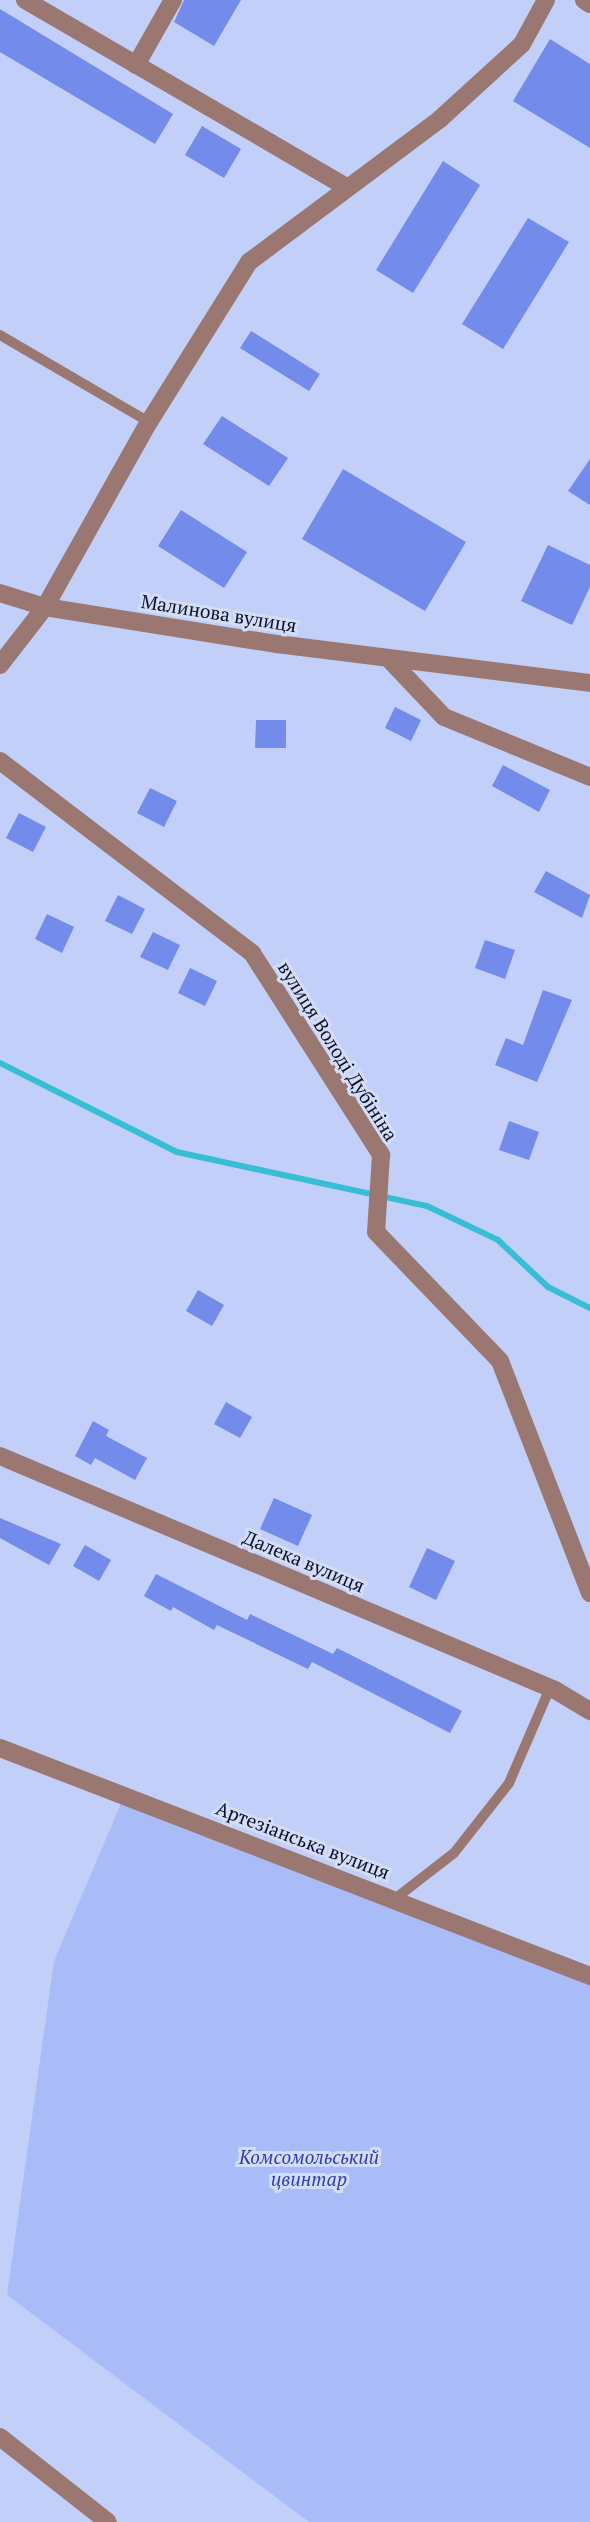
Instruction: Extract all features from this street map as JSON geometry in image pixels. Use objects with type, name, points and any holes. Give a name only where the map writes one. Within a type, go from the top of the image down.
[{"type":"street","points":[[26,0],[344,186]]},
{"type":"street","points":[[136,65],[173,0]]},
{"type":"street","points":[[0,665],[45,607],[149,422],[249,262],[344,186],[440,119],[522,44],[546,0]]},
{"type":"street","points":[[584,0],[590,4]]},
{"type":"street","points":[[0,593],[45,607]]},
{"type":"street","name":"Малинова вулиця","points":[[45,607],[388,658],[590,683]]},
{"type":"street","points":[[388,658],[444,717],[590,777]]},
{"type":"street","name":"вулиця Володі Дубініна","points":[[0,761],[252,953],[381,1155],[376,1232],[500,1361],[590,1592]]},
{"type":"street","name":"Далека вулиця","points":[[0,1456],[551,1688],[590,1711]]},
{"type":"street","name":"Артезіанська вулиця","points":[[0,1748],[396,1898],[590,1976]]},
{"type":"street","points":[[0,2437],[108,2522]]},
{"type":"lane","points":[[0,335],[149,422]]},
{"type":"lane","points":[[396,1898],[454,1853],[509,1783],[551,1688]]},
{"type":"green space","name":"Комсомольський цвинтар","points":[[125,1794],[590,1976],[590,2522],[309,2522],[7,2295],[54,1961]]},
{"type":"building","points":[[184,0],[241,0],[214,46],[174,22]]},
{"type":"building","points":[[0,9],[173,114],[155,144],[0,52]]},
{"type":"building","points":[[550,39],[590,64],[590,148],[513,101]]},
{"type":"building","points":[[202,126],[241,149],[224,178],[185,155]]},
{"type":"building","points":[[443,161],[480,185],[413,293],[376,270]]},
{"type":"building","points":[[528,218],[569,242],[503,349],[462,324]]},
{"type":"building","points":[[251,331],[320,374],[309,391],[240,348]]},
{"type":"building","points":[[222,416],[288,458],[269,486],[203,444]]},
{"type":"building","points":[[590,459],[590,505],[568,491]]},
{"type":"building","points":[[343,469],[466,542],[425,611],[302,539]]},
{"type":"building","points":[[181,510],[247,552],[224,588],[158,546]]},
{"type":"building","points":[[548,545],[590,565],[590,587],[572,625],[521,601]]},
{"type":"building","points":[[395,707],[421,720],[411,741],[385,728]]},
{"type":"building","points":[[256,720],[286,720],[286,748],[255,748]]},
{"type":"building","points":[[503,765],[550,790],[539,812],[492,786]]},
{"type":"building","points":[[150,788],[177,801],[164,827],[137,813]]},
{"type":"building","points":[[19,813],[46,827],[33,852],[6,838]]},
{"type":"building","points":[[546,871],[590,895],[582,918],[534,892]]},
{"type":"building","points":[[118,895],[145,909],[132,934],[105,921]]},
{"type":"building","points":[[47,914],[74,927],[62,953],[35,939]]},
{"type":"building","points":[[153,932],[180,945],[168,970],[140,957]]},
{"type":"building","points":[[485,940],[515,950],[505,979],[475,968]]},
{"type":"building","points":[[190,968],[217,981],[205,1006],[178,993]]},
{"type":"building","points":[[543,990],[572,1000],[537,1082],[495,1065],[506,1038],[523,1045]]},
{"type":"building","points":[[509,1121],[539,1132],[529,1160],[499,1150]]},
{"type":"building","points":[[198,1290],[224,1305],[212,1326],[186,1311]]},
{"type":"building","points":[[226,1402],[252,1417],[240,1438],[214,1424]]},
{"type":"building","points":[[93,1421],[109,1430],[106,1436],[147,1458],[135,1480],[95,1458],[91,1465],[75,1456]]},
{"type":"building","points":[[274,1498],[312,1515],[298,1546],[260,1529]]},
{"type":"building","points":[[0,1518],[61,1544],[49,1565],[0,1538]]},
{"type":"building","points":[[85,1545],[111,1560],[99,1581],[73,1566]]},
{"type":"building","points":[[427,1548],[455,1561],[436,1600],[409,1587]]},
{"type":"building","points":[[156,1574],[247,1620],[250,1614],[333,1654],[337,1648],[462,1711],[450,1733],[312,1662],[308,1669],[217,1625],[214,1630],[173,1607],[171,1611],[144,1596]]},
{"type":"waterway","points":[[0,1063],[177,1152],[427,1206],[498,1240],[548,1287],[590,1308]]}]
